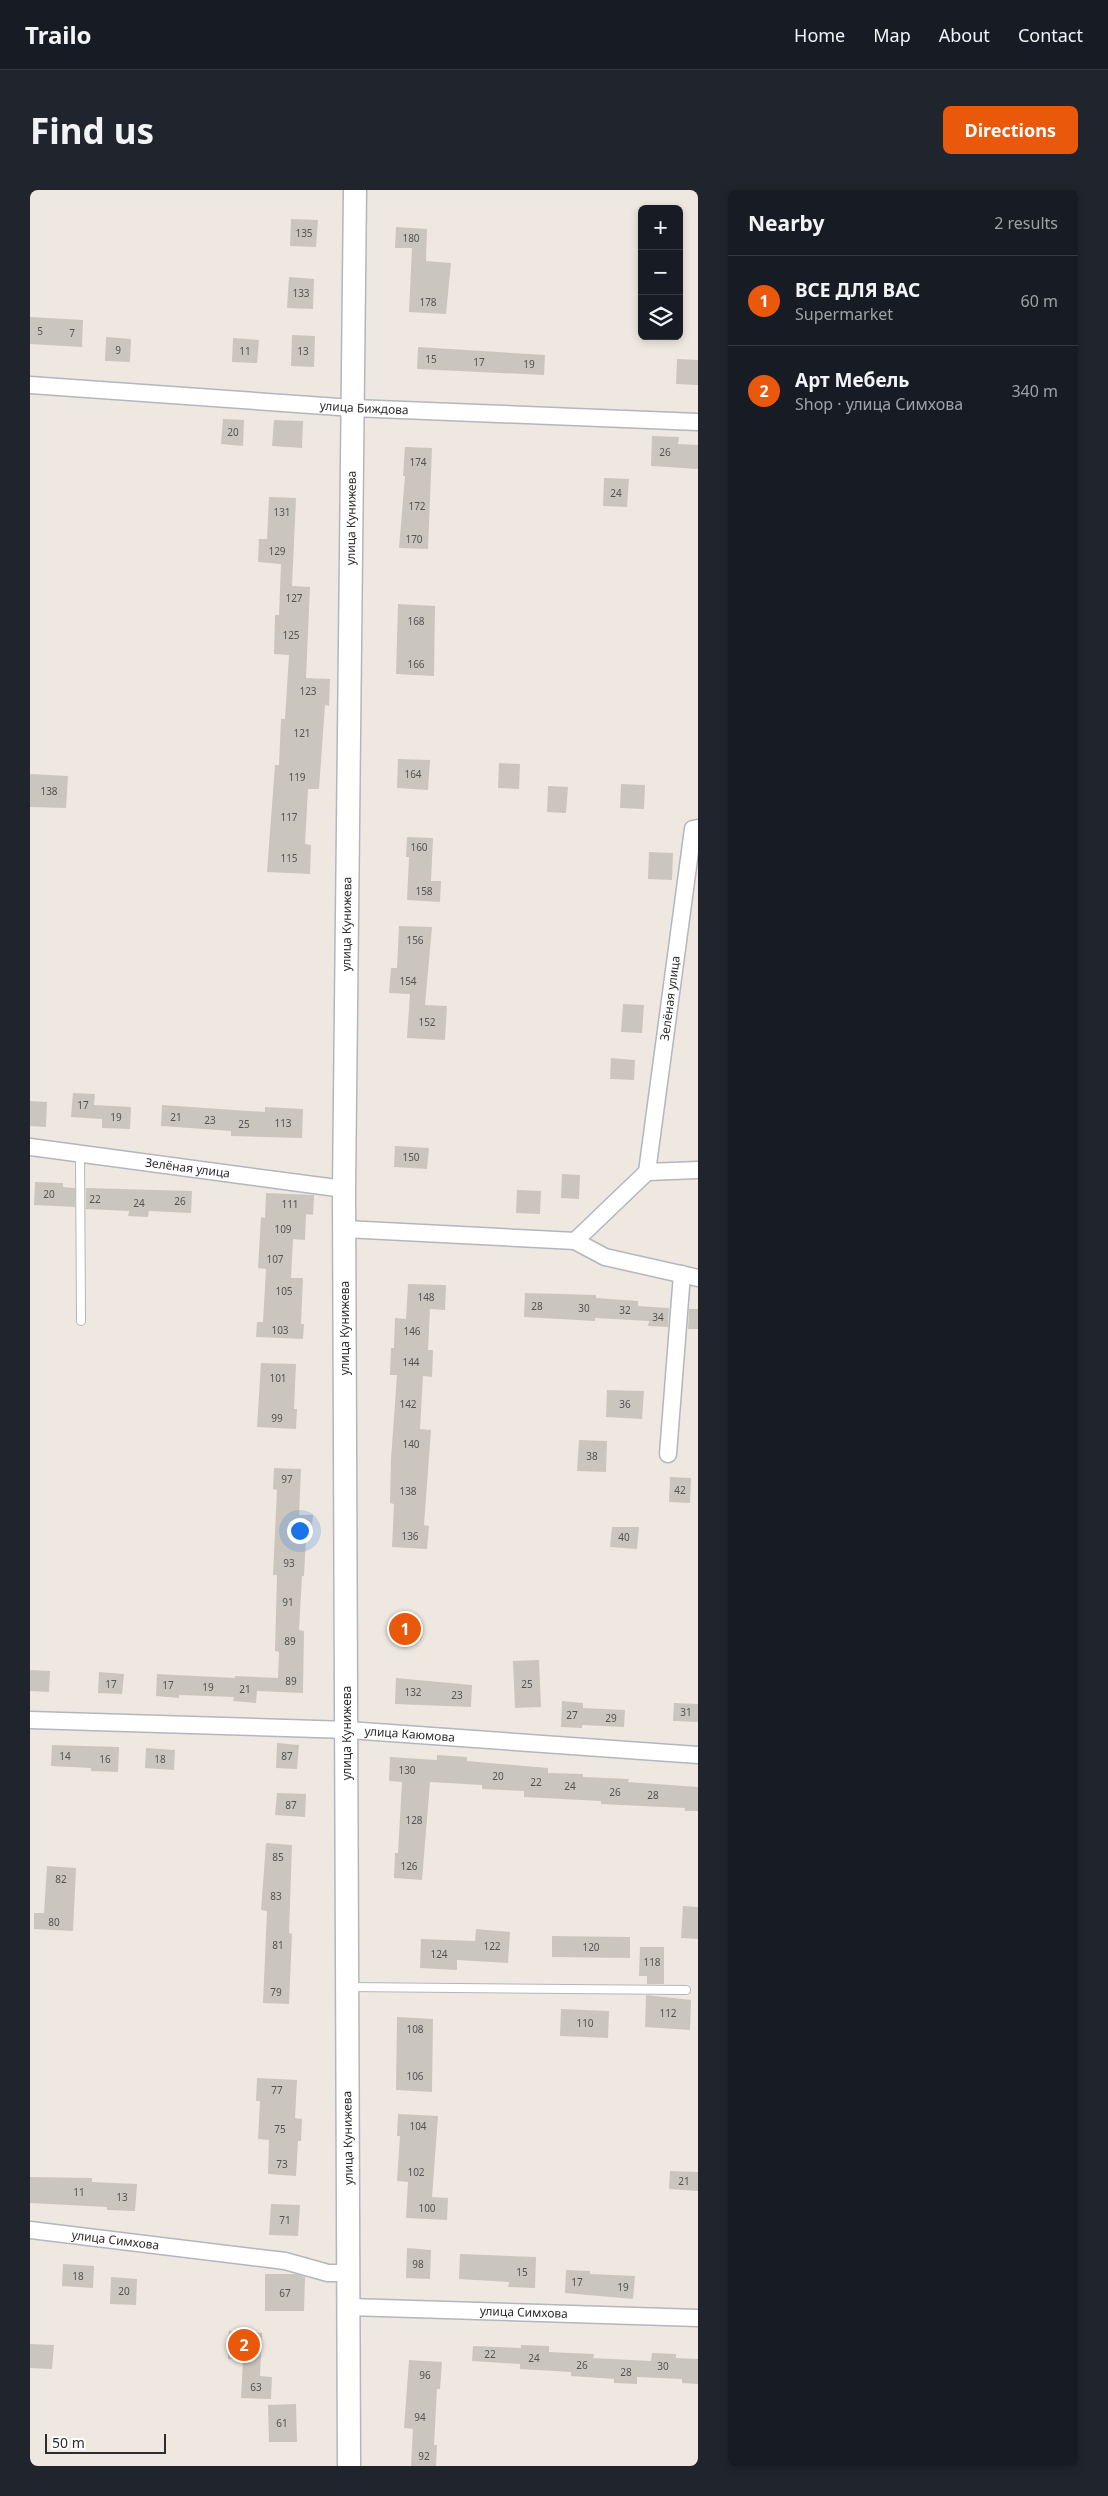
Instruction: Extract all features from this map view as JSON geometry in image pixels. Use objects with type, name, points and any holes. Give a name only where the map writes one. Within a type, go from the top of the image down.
[{"type":"street","name":"улица Кунижева","points":[[349,2466],[346,1987],[348,1730],[344,1189],[355,190]]},
{"type":"street","name":"улица Биждова","points":[[30,385],[353,408],[698,422]]},
{"type":"street","name":"Зелёная улица","points":[[647,1172],[693,829],[698,828]]},
{"type":"street","name":"Зелёная улица","points":[[30,1148],[80,1153],[344,1189]]},
{"type":"street","points":[[575,1241],[647,1172],[696,1169]]},
{"type":"street","points":[[345,1229],[575,1241],[605,1257],[698,1278]]},
{"type":"street","points":[[668,1454],[682,1274]]},
{"type":"street","name":"улица Каюмова","points":[[30,1720],[348,1730],[698,1755]]},
{"type":"street","name":"улица Симхова","points":[[30,2230],[286,2261],[328,2273],[349,2273]]},
{"type":"street","name":"улица Симхова","points":[[349,2307],[698,2318]]},
{"type":"lane","points":[[80,1153],[82,1321]]},
{"type":"lane","points":[[346,1987],[686,1990]]},
{"type":"building","points":[[291,219],[318,220],[316,247],[290,246]]},
{"type":"building","points":[[396,227],[427,229],[426,261],[451,263],[446,314],[409,312],[412,248],[395,248]]},
{"type":"building","points":[[289,277],[314,279],[313,309],[287,308]]},
{"type":"building","points":[[30,317],[83,320],[82,347],[30,344]]},
{"type":"building","points":[[292,335],[315,336],[314,367],[291,366]]},
{"type":"building","points":[[106,337],[131,339],[130,362],[105,361]]},
{"type":"building","points":[[233,338],[259,340],[257,363],[232,362]]},
{"type":"building","points":[[418,347],[545,355],[544,375],[417,369]]},
{"type":"building","points":[[677,359],[698,360],[698,385],[676,384]]},
{"type":"building","points":[[223,419],[244,420],[243,446],[221,444]]},
{"type":"building","points":[[274,420],[303,421],[302,448],[272,446]]},
{"type":"building","points":[[652,436],[679,437],[678,444],[698,445],[698,469],[651,466]]},
{"type":"building","points":[[405,447],[432,448],[428,549],[399,548],[405,476],[403,476]]},
{"type":"building","points":[[604,478],[629,479],[627,507],[603,506]]},
{"type":"building","points":[[269,497],[296,498],[292,586],[310,587],[306,678],[330,679],[329,706],[325,705],[319,789],[308,789],[305,844],[311,845],[310,874],[267,872],[275,765],[279,765],[281,719],[285,719],[289,655],[274,654],[275,615],[279,615],[281,564],[258,562],[259,539],[267,539]]},
{"type":"building","points":[[398,604],[435,606],[434,676],[396,674]]},
{"type":"building","points":[[398,759],[430,760],[428,790],[397,788]]},
{"type":"building","points":[[499,763],[520,764],[519,789],[498,788]]},
{"type":"building","points":[[30,774],[68,776],[66,808],[30,807]]},
{"type":"building","points":[[621,784],[645,785],[644,809],[620,808]]},
{"type":"building","points":[[548,786],[568,787],[566,813],[547,812]]},
{"type":"building","points":[[407,837],[433,838],[431,881],[441,881],[440,902],[407,900],[409,857],[406,857]]},
{"type":"building","points":[[649,852],[673,853],[672,880],[648,879]]},
{"type":"building","points":[[399,926],[432,927],[425,1005],[447,1006],[445,1040],[407,1038],[410,994],[389,993],[391,968],[397,968]]},
{"type":"building","points":[[623,1004],[644,1005],[642,1033],[621,1032]]},
{"type":"building","points":[[611,1058],[635,1060],[634,1080],[610,1079]]},
{"type":"building","points":[[73,1093],[95,1094],[94,1105],[131,1107],[130,1129],[102,1128],[102,1119],[71,1117]]},
{"type":"building","points":[[30,1101],[47,1102],[46,1127],[30,1126]]},
{"type":"building","points":[[162,1105],[265,1112],[265,1107],[303,1109],[302,1138],[231,1136],[231,1131],[161,1126]]},
{"type":"building","points":[[395,1146],[429,1148],[427,1169],[394,1167]]},
{"type":"building","points":[[562,1174],[580,1175],[579,1199],[561,1198]]},
{"type":"building","points":[[35,1182],[63,1183],[63,1187],[75,1188],[75,1207],[34,1205]]},
{"type":"building","points":[[86,1188],[192,1191],[191,1213],[149,1211],[148,1217],[128,1216],[129,1211],[86,1209]]},
{"type":"building","points":[[517,1190],[541,1191],[540,1214],[516,1213]]},
{"type":"building","points":[[266,1193],[314,1195],[313,1215],[306,1214],[305,1240],[293,1239],[291,1278],[303,1278],[301,1324],[304,1324],[303,1339],[256,1337],[257,1322],[263,1322],[266,1269],[258,1268],[261,1217],[265,1218]]},
{"type":"building","points":[[408,1284],[446,1285],[445,1310],[430,1309],[428,1350],[433,1350],[432,1377],[423,1376],[420,1429],[431,1430],[424,1525],[429,1526],[427,1549],[392,1547],[394,1504],[390,1503],[391,1459],[397,1375],[390,1375],[391,1348],[394,1348],[395,1318],[406,1319]]},
{"type":"building","points":[[525,1293],[596,1295],[596,1298],[638,1301],[638,1306],[669,1308],[668,1327],[648,1326],[649,1321],[595,1318],[595,1321],[524,1317]]},
{"type":"building","points":[[689,1309],[698,1309],[698,1329],[688,1329]]},
{"type":"building","points":[[261,1363],[296,1364],[294,1409],[297,1409],[296,1429],[257,1427]]},
{"type":"building","points":[[607,1390],[644,1391],[642,1419],[606,1417]]},
{"type":"building","points":[[579,1440],[607,1441],[606,1472],[577,1471]]},
{"type":"building","points":[[274,1468],[301,1469],[299,1515],[313,1515],[311,1538],[306,1538],[304,1576],[302,1576],[299,1630],[304,1631],[303,1693],[257,1691],[256,1703],[233,1701],[234,1697],[179,1695],[179,1698],[156,1696],[157,1674],[278,1678],[279,1652],[275,1651],[277,1575],[273,1575],[277,1490],[273,1489]]},
{"type":"building","points":[[670,1477],[691,1478],[690,1503],[669,1502]]},
{"type":"building","points":[[612,1527],[639,1527],[637,1549],[610,1547]]},
{"type":"building","points":[[391,1619],[422,1621],[421,1640],[390,1638]]},
{"type":"building","points":[[539,1660],[541,1707],[515,1708],[513,1661]]},
{"type":"building","points":[[30,1670],[50,1671],[49,1692],[30,1691]]},
{"type":"building","points":[[99,1672],[124,1674],[122,1694],[98,1693]]},
{"type":"building","points":[[396,1678],[472,1685],[471,1707],[395,1704]]},
{"type":"building","points":[[562,1701],[583,1703],[583,1708],[625,1710],[624,1727],[582,1725],[582,1728],[561,1727]]},
{"type":"building","points":[[674,1703],[698,1704],[698,1722],[673,1721]]},
{"type":"building","points":[[277,1743],[299,1745],[297,1769],[276,1768]]},
{"type":"building","points":[[52,1745],[119,1747],[118,1772],[91,1771],[91,1768],[51,1766]]},
{"type":"building","points":[[146,1748],[175,1750],[174,1770],[145,1768]]},
{"type":"building","points":[[437,1755],[467,1757],[467,1761],[548,1768],[548,1773],[583,1774],[583,1777],[629,1779],[628,1782],[698,1787],[698,1811],[685,1811],[685,1808],[601,1804],[601,1801],[524,1797],[524,1791],[482,1789],[482,1785],[430,1782],[422,1880],[394,1878],[395,1853],[398,1853],[402,1782],[389,1781],[390,1757],[437,1760]]},
{"type":"building","points":[[277,1793],[306,1794],[305,1817],[275,1815]]},
{"type":"building","points":[[266,1843],[292,1845],[289,1933],[292,1934],[289,2004],[263,2003],[267,1911],[261,1910]]},
{"type":"building","points":[[47,1866],[76,1868],[73,1931],[34,1929],[34,1913],[44,1913]]},
{"type":"building","points":[[683,1906],[698,1907],[698,1939],[681,1938]]},
{"type":"building","points":[[476,1929],[510,1932],[508,1963],[457,1960],[457,1970],[420,1968],[421,1939],[475,1941]]},
{"type":"building","points":[[552,1936],[630,1937],[630,1958],[552,1957]]},
{"type":"building","points":[[640,1947],[664,1947],[664,1984],[647,1984],[647,1976],[639,1976]]},
{"type":"building","points":[[646,1995],[691,2000],[690,2030],[645,2027]]},
{"type":"building","points":[[561,2009],[609,2011],[608,2038],[560,2036]]},
{"type":"building","points":[[397,2017],[433,2019],[432,2092],[396,2090]]},
{"type":"building","points":[[257,2078],[297,2080],[295,2118],[302,2119],[301,2141],[298,2141],[296,2176],[268,2174],[269,2140],[258,2139],[260,2101],[256,2101]]},
{"type":"building","points":[[398,2114],[438,2116],[432,2197],[448,2198],[447,2220],[406,2218],[408,2182],[397,2181],[400,2136],[397,2136]]},
{"type":"building","points":[[670,2171],[698,2172],[698,2191],[669,2189]]},
{"type":"building","points":[[30,2177],[92,2178],[92,2182],[137,2184],[135,2211],[107,2210],[107,2207],[30,2203]]},
{"type":"building","points":[[271,2204],[300,2205],[298,2236],[269,2235]]},
{"type":"building","points":[[407,2248],[431,2250],[430,2279],[406,2278]]},
{"type":"building","points":[[460,2254],[536,2257],[535,2288],[508,2287],[509,2282],[459,2279]]},
{"type":"building","points":[[63,2264],[94,2266],[93,2288],[62,2286]]},
{"type":"building","points":[[566,2270],[590,2271],[590,2274],[635,2276],[633,2299],[565,2293]]},
{"type":"building","points":[[265,2274],[296,2274],[305,2277],[304,2311],[265,2311]]},
{"type":"building","points":[[111,2277],[137,2279],[136,2305],[110,2304]]},
{"type":"building","points":[[229,2331],[262,2333],[260,2376],[272,2377],[271,2399],[241,2398],[243,2360],[228,2359]]},
{"type":"building","points":[[30,2344],[54,2345],[52,2369],[30,2368]]},
{"type":"building","points":[[521,2345],[549,2346],[549,2352],[594,2354],[593,2358],[651,2361],[652,2353],[676,2354],[676,2358],[698,2359],[698,2384],[682,2383],[682,2379],[637,2377],[637,2384],[614,2383],[614,2379],[571,2376],[571,2372],[520,2369],[520,2364],[472,2361],[473,2346],[521,2348]]},
{"type":"building","points":[[409,2360],[442,2362],[440,2389],[437,2389],[434,2445],[437,2445],[436,2466],[411,2466],[413,2429],[404,2428]]},
{"type":"building","points":[[296,2404],[297,2442],[269,2442],[268,2405]]},
{"type":"place","name":"ВСЕ ДЛЯ ВАС","points":[[405,1629]]},
{"type":"place","name":"Арт Мебель","points":[[244,2345]]}]
